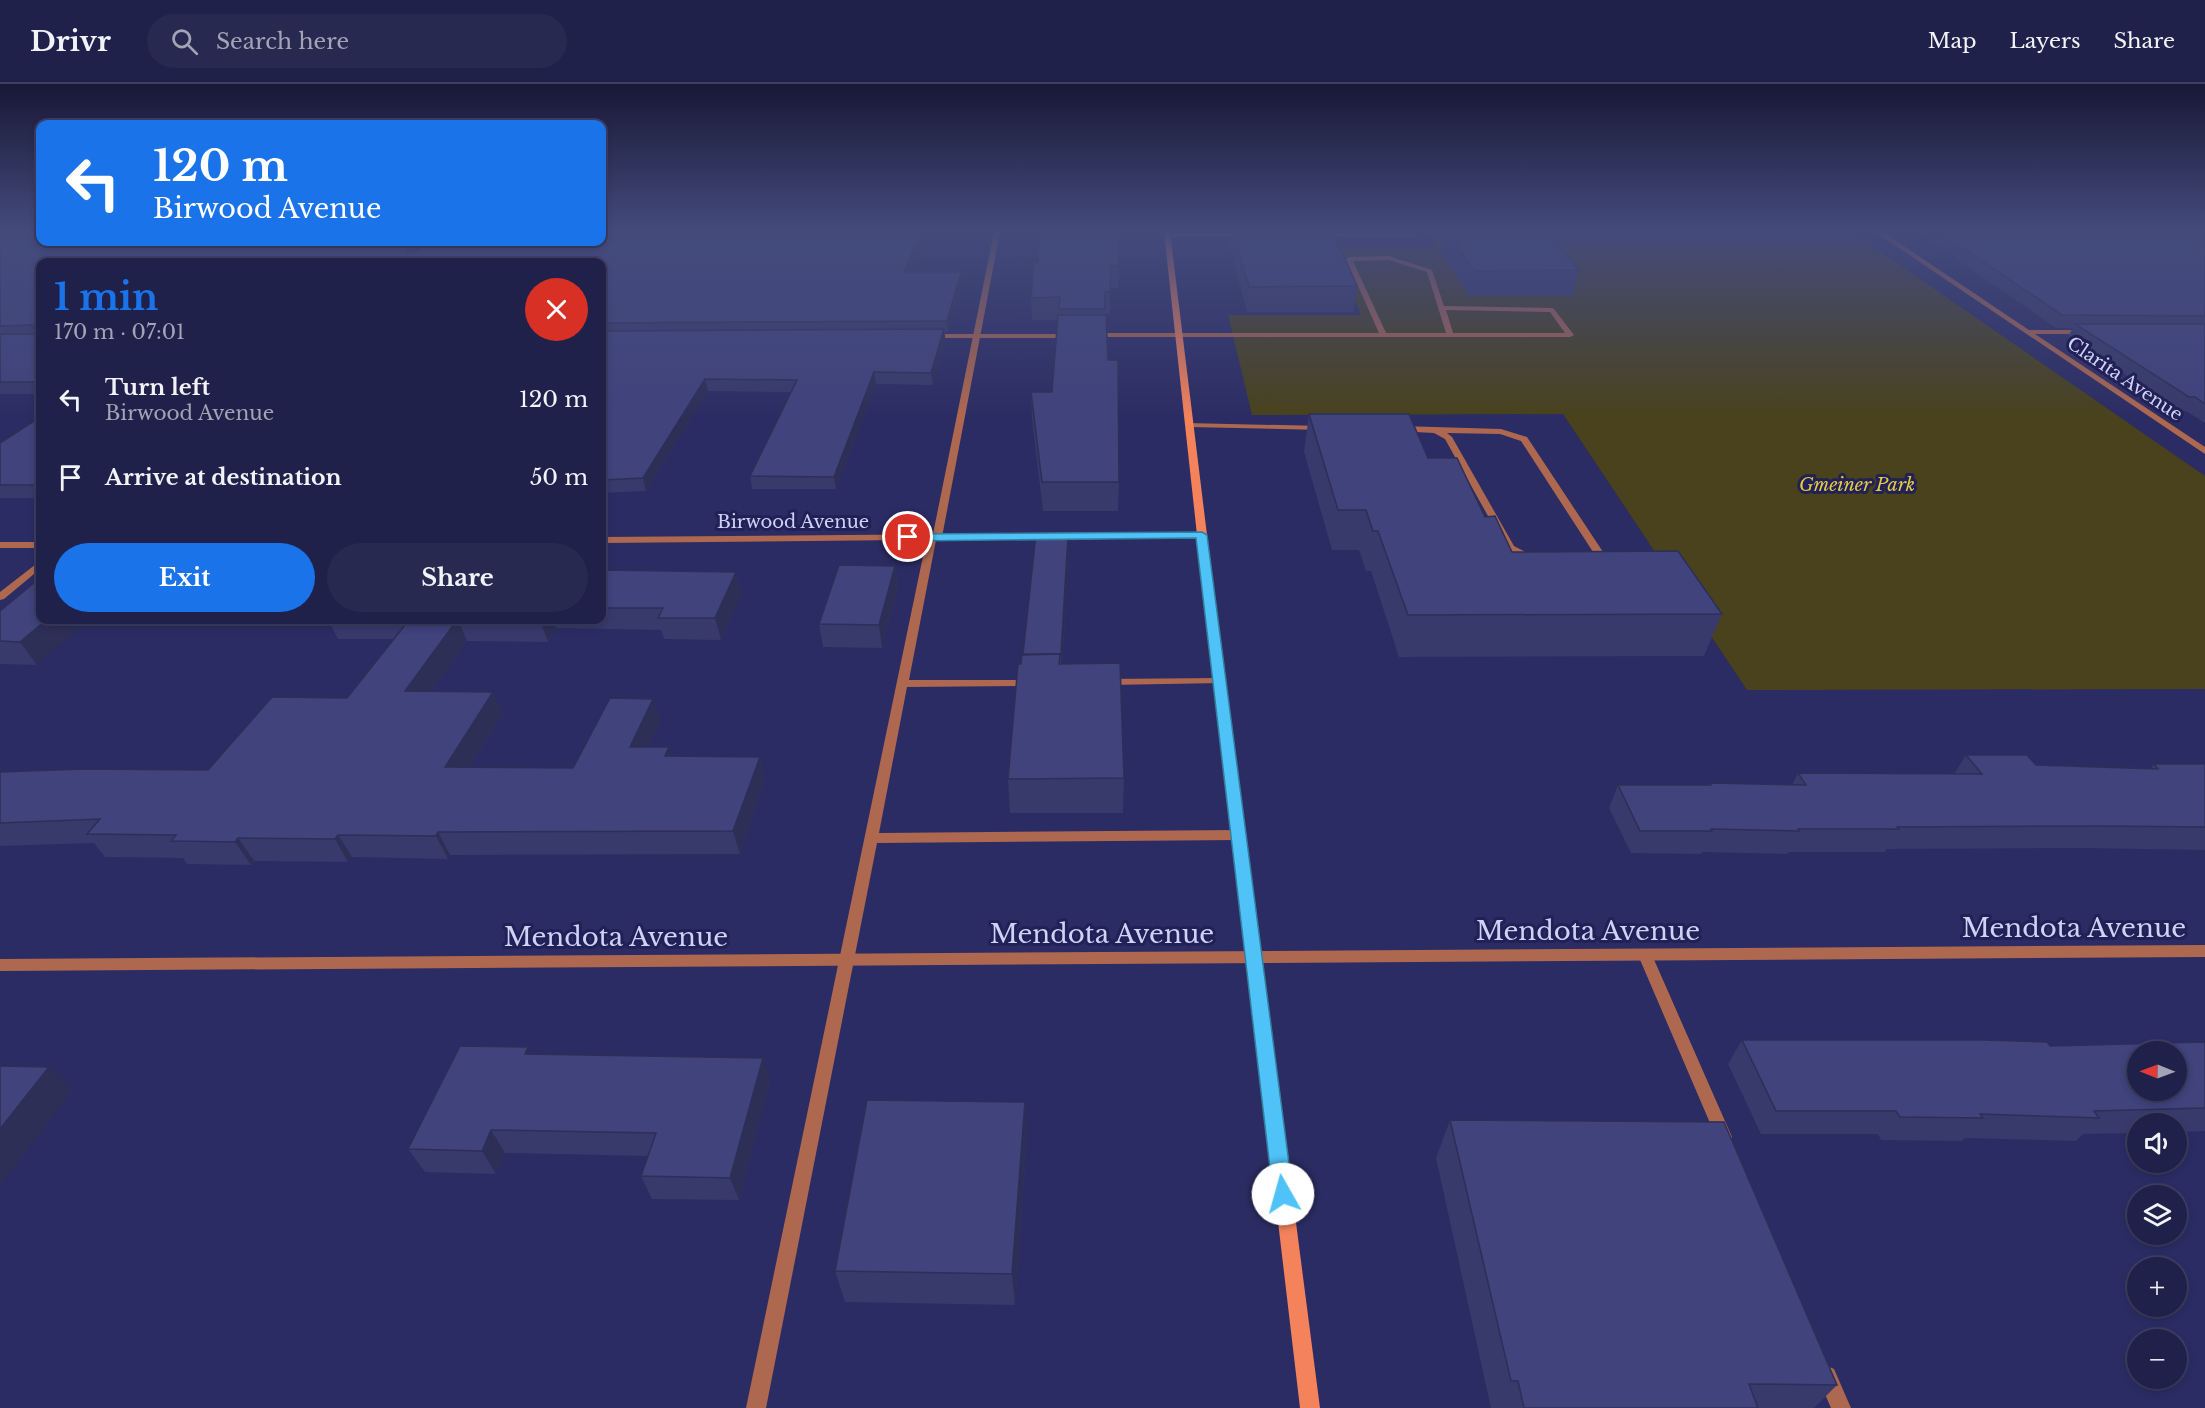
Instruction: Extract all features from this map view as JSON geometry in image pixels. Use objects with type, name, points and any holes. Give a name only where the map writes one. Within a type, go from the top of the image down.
[{"type":"main road","points":[[1174,294],[1219,681],[1310,1408]]},
{"type":"street","points":[[756,1408],[846,959],[985,294]]},
{"type":"street","points":[[1365,294],[1383,334]]},
{"type":"street","points":[[1437,294],[1450,334]]},
{"type":"street","name":"Clarita Avenue","points":[[1971,294],[2205,451]]},
{"type":"street","points":[[919,336],[1570,335],[1551,310],[1441,308]]},
{"type":"street","points":[[2028,332],[2099,332]]},
{"type":"street","points":[[1189,425],[1336,428]]},
{"type":"street","points":[[1391,429],[1501,432],[1524,439],[1600,555],[1595,565],[1584,564]]},
{"type":"street","points":[[1436,430],[1448,437],[1510,548],[1539,562]]},
{"type":"street","name":"Birwood Avenue","points":[[606,540],[1202,535]]},
{"type":"street","points":[[0,545],[36,545]]},
{"type":"street","points":[[0,597],[36,567]]},
{"type":"street","points":[[1093,682],[1219,681]]},
{"type":"street","points":[[903,684],[1045,682]]},
{"type":"street","points":[[871,838],[1239,835]]},
{"type":"street","name":"Mendota Avenue","points":[[0,965],[2205,951]]},
{"type":"street","points":[[1645,955],[1729,1150]]},
{"type":"street","points":[[1822,1365],[1841,1408]]},
{"type":"green space","name":"Gmeiner Park","points":[[1352,294],[1941,294],[2205,476],[2205,689],[1747,690],[1563,414],[1252,415],[1228,315],[1361,315]]},
{"type":"building","points":[[0,294],[36,294],[36,382],[0,382],[0,334],[33,334],[35,332],[33,325],[0,326]]},
{"type":"building","points":[[606,294],[955,294],[947,321],[606,323]]},
{"type":"building","points":[[1031,294],[1105,294],[1105,309],[1059,309],[1060,297],[1031,298]]},
{"type":"building","points":[[2031,294],[2205,294],[2205,316],[2062,315]]},
{"type":"building","points":[[1058,315],[1106,315],[1108,360],[1118,360],[1119,482],[1042,482],[1031,392],[1052,392]]},
{"type":"building","points":[[2075,324],[2205,324],[2205,404],[2195,397],[2189,397]]},
{"type":"building","points":[[944,329],[931,373],[874,372],[834,477],[750,476],[797,380],[705,379],[643,478],[606,480],[606,331]]},
{"type":"building","points":[[1309,414],[1409,414],[1428,458],[1457,458],[1485,517],[1495,516],[1512,552],[1678,551],[1722,614],[1408,615],[1378,531],[1373,531],[1366,510],[1338,510]]},
{"type":"building","points":[[36,420],[36,485],[0,485],[0,443]]},
{"type":"building","points":[[1036,534],[1068,536],[1061,654],[1023,654]]},
{"type":"building","points":[[839,565],[895,566],[879,625],[819,624]]},
{"type":"building","points":[[606,570],[736,572],[715,618],[658,618],[663,608],[606,608]]},
{"type":"building","points":[[36,581],[36,624],[41,624],[20,642],[0,641],[0,611]]},
{"type":"building","points":[[406,624],[454,624],[405,691],[493,692],[445,767],[573,768],[610,698],[653,699],[630,747],[669,747],[665,756],[760,757],[733,831],[438,832],[436,836],[338,835],[335,839],[238,838],[235,842],[171,841],[176,835],[87,834],[100,819],[0,823],[0,772],[83,769],[208,770],[272,697],[347,698]]},
{"type":"building","points":[[1060,654],[1059,664],[1120,663],[1124,778],[1008,779],[1018,664],[1021,664],[1022,655]]},
{"type":"building","points":[[1966,755],[2027,755],[2036,765],[2158,769],[2154,764],[2205,764],[2205,827],[1897,827],[1899,829],[1640,831],[1618,785],[1711,785],[1710,783],[1806,785],[1798,773],[1982,774]]},
{"type":"building","points":[[1742,1040],[1985,1040],[2047,1042],[2050,1046],[2127,1044],[2127,1101],[2187,1101],[2187,1042],[2205,1042],[2205,1108],[2094,1111],[2099,1118],[1980,1114],[1983,1118],[1900,1117],[1896,1111],[1776,1111]]},
{"type":"building","points":[[460,1046],[528,1047],[525,1054],[763,1058],[730,1178],[641,1176],[656,1133],[491,1130],[482,1151],[408,1149]]},
{"type":"building","points":[[0,1066],[49,1067],[0,1129]]},
{"type":"building","points":[[867,1100],[1025,1102],[1012,1274],[835,1271]]},
{"type":"building","points":[[1450,1120],[1724,1122],[1837,1385],[1749,1384],[1758,1408],[1524,1408],[1518,1381],[1511,1381]]},
{"type":"route","points":[[908,537],[1202,535],[1283,1194]]}]
